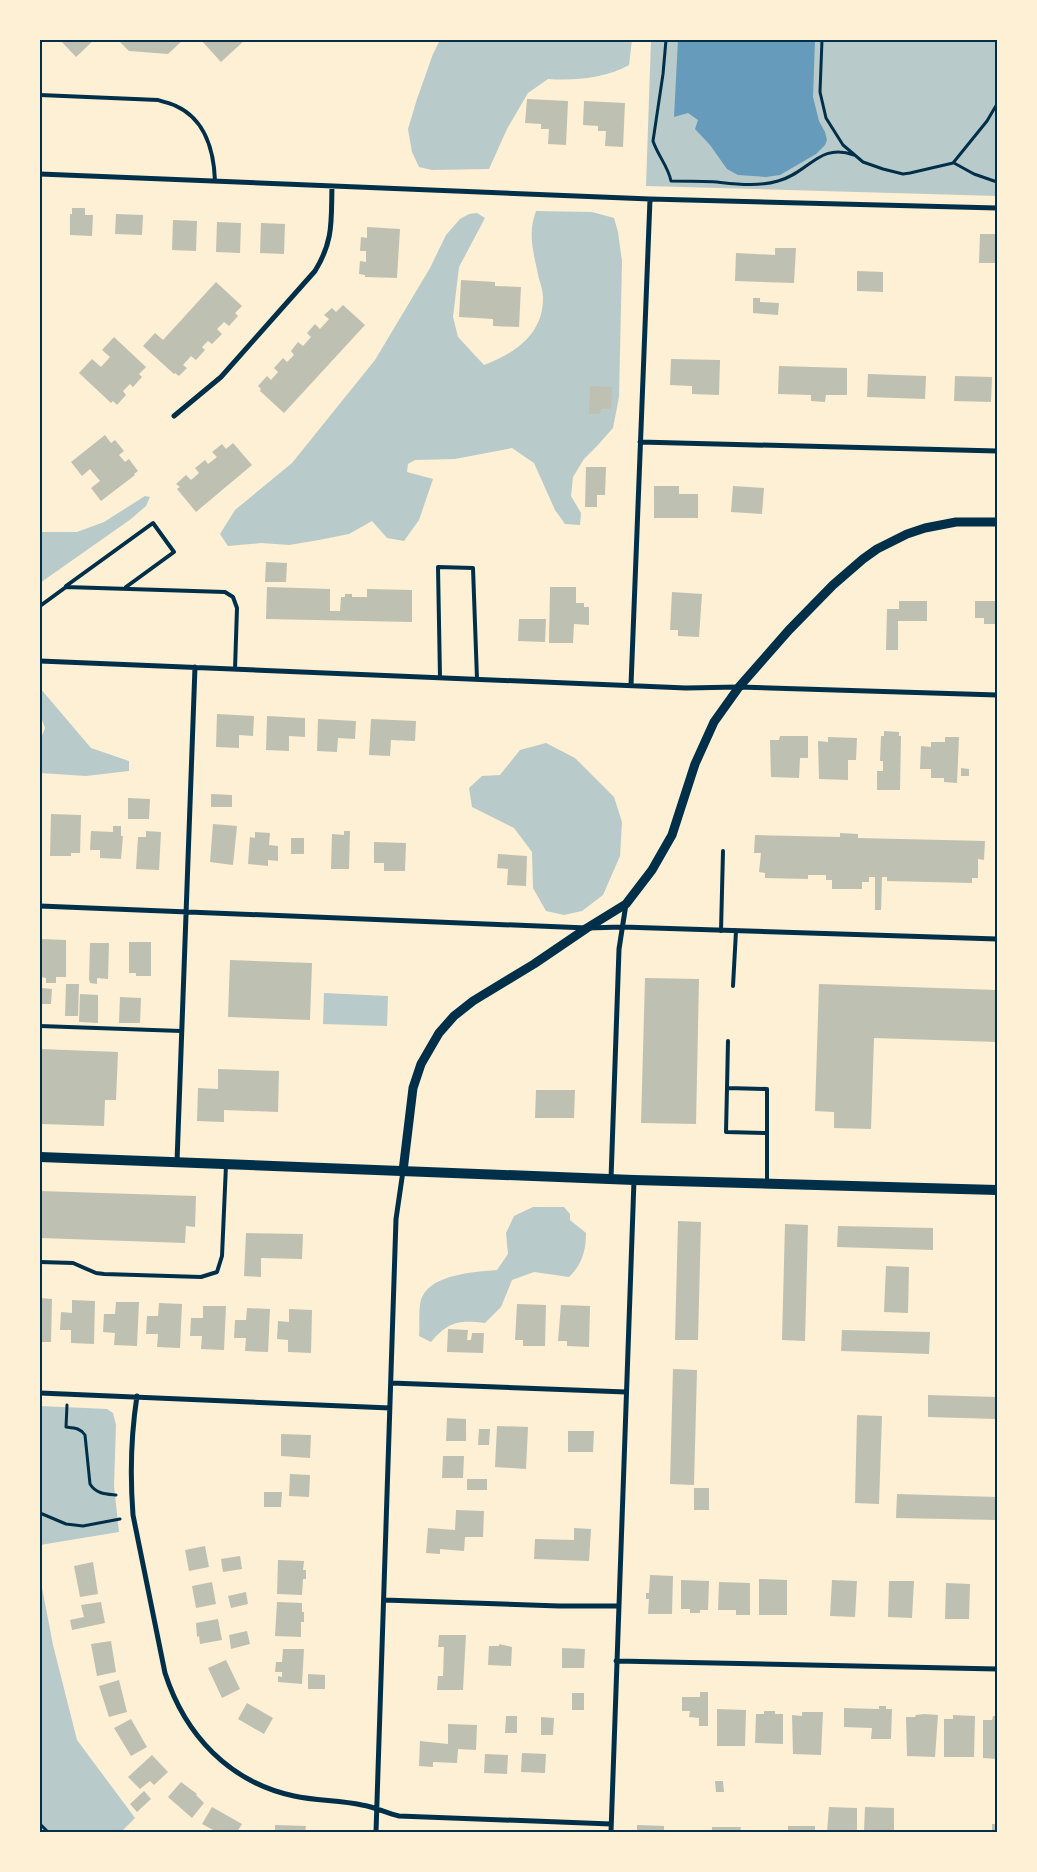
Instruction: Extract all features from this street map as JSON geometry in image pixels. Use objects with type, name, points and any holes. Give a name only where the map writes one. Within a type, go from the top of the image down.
[{"type":"main road","points":[[40,1157],[634,1180],[997,1190]]},
{"type":"street","points":[[40,174],[650,199],[997,208]]},
{"type":"street","points":[[174,416],[221,378],[315,271],[324,256],[329,242],[332,186]]},
{"type":"street","points":[[631,685],[650,199]]},
{"type":"street","points":[[640,442],[997,450]]},
{"type":"street","points":[[376,1832],[396,1219],[413,1088],[421,1064],[439,1033],[454,1016],[473,1001],[626,904],[662,854],[678,821],[695,764],[714,722],[739,687],[833,585],[877,549],[907,534],[925,528],[956,522],[997,522]]},
{"type":"street","points":[[40,661],[631,685],[997,695]]},
{"type":"street","points":[[177,1162],[195,668]]},
{"type":"street","points":[[611,1179],[619,949],[626,904]]},
{"type":"street","points":[[40,906],[587,928],[622,927],[997,939]]},
{"type":"street","points":[[611,1832],[634,1180]]},
{"type":"street","points":[[391,1383],[626,1392]]},
{"type":"street","points":[[40,1392],[390,1408]]},
{"type":"street","points":[[137,1396],[134,1418],[131,1498],[165,1673],[172,1694],[182,1714],[198,1738],[213,1754],[233,1770],[255,1783],[294,1796],[353,1803],[399,1816],[611,1824]]},
{"type":"street","points":[[384,1600],[558,1606],[619,1606]]},
{"type":"street","points":[[616,1661],[997,1669]]},
{"type":"lane","points":[[40,96],[158,100],[176,106],[197,121],[210,145],[214,161],[215,181]]},
{"type":"lane","points":[[40,606],[152,523],[174,552],[126,587]]},
{"type":"lane","points":[[440,678],[438,567],[473,568],[477,679]]},
{"type":"lane","points":[[66,587],[126,587],[225,592],[234,597],[237,608],[235,669]]},
{"type":"lane","points":[[720,930],[723,851]]},
{"type":"lane","points":[[733,986],[736,931]]},
{"type":"lane","points":[[40,1026],[182,1031]]},
{"type":"lane","points":[[728,1041],[726,1132],[766,1133]]},
{"type":"lane","points":[[727,1088],[767,1089],[767,1183]]},
{"type":"lane","points":[[40,1262],[73,1263],[96,1273],[104,1274],[201,1277],[217,1272],[222,1256],[226,1164]]},
{"type":"path","points":[[666,40],[653,141],[669,171],[671,181],[734,184],[773,182],[793,175],[824,154],[842,151],[854,155]]},
{"type":"path","points":[[822,40],[820,92],[822,105],[831,128],[843,145],[854,155],[863,162],[903,174],[957,163],[974,174],[997,182]]},
{"type":"path","points":[[953,163],[987,121],[997,104]]},
{"type":"path","points":[[67,1405],[66,1428],[77,1428],[85,1435],[88,1476],[94,1490],[107,1495],[116,1495]]},
{"type":"path","points":[[40,1513],[66,1524],[83,1526],[120,1519]]},
{"type":"path","points":[[40,1824],[48,1832]]},
{"type":"shaded area","points":[[440,40],[632,40],[629,65],[610,73],[590,78],[548,79],[528,93],[507,129],[489,169],[432,170],[419,167],[412,152],[408,129],[433,54]]},
{"type":"shaded area","points":[[651,40],[997,40],[997,196],[646,186]]},
{"type":"shaded area","points":[[536,211],[592,212],[614,218],[618,232],[622,261],[619,397],[613,428],[584,459],[573,477],[571,496],[581,513],[580,525],[565,524],[555,510],[534,463],[512,448],[455,459],[415,460],[408,464],[407,472],[433,479],[419,520],[404,541],[387,538],[372,521],[349,534],[319,540],[289,545],[261,543],[228,546],[220,534],[235,510],[292,463],[375,360],[430,268],[446,235],[460,219],[469,214],[477,213],[485,218],[459,267],[453,317],[458,337],[484,365],[506,355],[525,341],[533,332],[542,311],[542,291],[532,245],[532,228]]},
{"type":"shaded area","points":[[145,496],[150,497],[146,506],[131,519],[40,583],[40,532],[77,532],[104,522]]},
{"type":"shaded area","points":[[40,688],[91,748],[129,761],[129,771],[86,776],[40,773],[40,741],[45,728],[40,714]]},
{"type":"shaded area","points":[[546,743],[575,758],[614,797],[622,822],[620,856],[603,895],[582,911],[564,915],[546,911],[533,888],[532,852],[514,828],[472,807],[469,788],[482,776],[500,775],[520,750]]},
{"type":"shaded area","points":[[324,993],[388,996],[387,1026],[323,1024]]},
{"type":"shaded area","points":[[533,1207],[564,1207],[570,1214],[570,1220],[586,1233],[582,1257],[569,1277],[534,1272],[512,1280],[501,1307],[485,1323],[461,1322],[449,1326],[431,1342],[419,1336],[421,1301],[427,1289],[435,1283],[455,1276],[497,1270],[508,1254],[506,1233],[514,1216]]},
{"type":"shaded area","points":[[40,1406],[107,1409],[113,1413],[116,1425],[114,1486],[119,1532],[40,1545]]},
{"type":"shaded area","points":[[40,1577],[53,1645],[77,1740],[135,1818],[121,1832],[40,1832]]},
{"type":"water","points":[[678,40],[815,40],[813,97],[819,121],[827,140],[825,145],[816,154],[780,175],[766,177],[738,175],[727,169],[710,145],[695,129],[698,120],[688,113],[674,117]]},
{"type":"building","points":[[60,40],[94,40],[76,57]]},
{"type":"building","points":[[118,40],[183,40],[168,54],[129,51]]},
{"type":"building","points":[[201,40],[245,40],[221,62]]},
{"type":"building","points":[[527,99],[568,101],[566,145],[548,144],[549,129],[541,129],[541,124],[525,123]]},
{"type":"building","points":[[584,101],[625,103],[623,147],[605,146],[606,131],[598,131],[598,126],[583,125]]},
{"type":"building","points":[[72,208],[85,208],[85,215],[93,215],[92,236],[70,235],[70,214],[72,214]]},
{"type":"building","points":[[116,214],[143,215],[142,235],[115,234]]},
{"type":"building","points":[[173,220],[197,221],[196,251],[172,250]]},
{"type":"building","points":[[217,222],[241,223],[240,253],[216,252]]},
{"type":"building","points":[[261,223],[285,224],[284,254],[260,253]]},
{"type":"building","points":[[367,227],[400,229],[397,278],[365,277],[365,275],[359,274],[360,261],[366,262],[366,251],[360,251],[361,237],[367,238]]},
{"type":"building","points":[[980,234],[997,234],[997,263],[979,263]]},
{"type":"building","points":[[775,248],[796,248],[794,283],[735,281],[736,253],[775,255]]},
{"type":"building","points":[[857,271],[883,272],[883,292],[857,291]]},
{"type":"building","points":[[461,280],[495,282],[495,286],[521,287],[519,327],[493,326],[493,319],[459,317]]},
{"type":"building","points":[[216,282],[242,306],[235,313],[238,316],[229,326],[224,322],[217,329],[222,334],[212,344],[208,341],[202,347],[205,350],[196,360],[191,356],[183,365],[187,368],[179,376],[174,374],[143,346],[155,333],[163,340]]},
{"type":"building","points":[[753,298],[760,298],[760,302],[779,303],[778,315],[753,313]]},
{"type":"building","points":[[343,305],[365,325],[284,413],[260,391],[261,389],[258,386],[267,376],[271,380],[278,372],[274,368],[283,358],[287,362],[294,355],[291,351],[298,342],[303,346],[311,337],[307,333],[315,324],[320,329],[329,319],[324,315],[332,308],[336,312]]},
{"type":"building","points":[[114,337],[146,367],[139,374],[142,377],[133,387],[130,384],[123,391],[126,395],[117,405],[113,401],[111,403],[79,373],[92,359],[101,367],[110,357],[102,350]]},
{"type":"building","points":[[671,359],[720,360],[719,395],[692,394],[692,386],[670,385]]},
{"type":"building","points":[[779,366],[847,368],[847,395],[826,395],[825,402],[811,401],[811,395],[778,394]]},
{"type":"building","points":[[868,374],[926,376],[925,399],[867,397]]},
{"type":"building","points":[[955,376],[992,377],[991,402],[954,401]]},
{"type":"building","points":[[590,386],[612,387],[611,409],[601,409],[600,414],[589,414]]},
{"type":"building","points":[[105,435],[111,443],[115,440],[124,451],[119,455],[125,462],[129,459],[138,471],[101,501],[91,488],[100,481],[90,469],[82,476],[71,462]]},
{"type":"building","points":[[233,443],[252,465],[196,512],[177,489],[180,487],[176,484],[186,475],[191,480],[199,473],[195,468],[205,460],[208,464],[217,457],[212,452],[222,444],[226,449]]},
{"type":"building","points":[[586,467],[606,467],[605,495],[597,495],[597,507],[585,507]]},
{"type":"building","points":[[654,486],[679,486],[679,494],[698,494],[698,518],[654,518]]},
{"type":"building","points":[[733,486],[764,488],[762,514],[731,512]]},
{"type":"building","points":[[266,562],[287,563],[286,582],[265,582]]},
{"type":"building","points":[[267,587],[330,589],[330,611],[340,611],[341,597],[345,597],[345,594],[352,594],[352,597],[367,597],[367,589],[412,590],[412,622],[266,619]]},
{"type":"building","points":[[550,587],[576,587],[576,603],[584,603],[584,607],[589,607],[589,625],[574,624],[573,643],[549,643]]},
{"type":"building","points":[[672,592],[702,594],[699,637],[678,636],[678,630],[670,630]]},
{"type":"building","points":[[899,601],[927,601],[927,621],[898,621],[898,650],[886,650],[887,609],[899,609]]},
{"type":"building","points":[[975,601],[997,601],[997,624],[984,624],[984,618],[975,618]]},
{"type":"building","points":[[519,619],[546,619],[545,642],[518,641]]},
{"type":"building","points":[[217,714],[254,716],[253,736],[239,735],[239,748],[216,747]]},
{"type":"building","points":[[267,716],[305,718],[305,737],[289,736],[289,751],[266,750]]},
{"type":"building","points":[[318,719],[356,721],[355,739],[338,738],[337,752],[317,751]]},
{"type":"building","points":[[371,719],[416,721],[415,741],[391,740],[390,756],[369,755]]},
{"type":"building","points":[[884,731],[899,732],[899,736],[901,736],[900,790],[877,790],[877,771],[883,771],[883,761],[880,761],[881,736],[884,736]]},
{"type":"building","points":[[780,736],[808,736],[808,758],[800,758],[799,778],[771,777],[770,740],[779,740]]},
{"type":"building","points":[[828,737],[857,738],[856,760],[848,760],[848,780],[819,779],[818,741],[828,742]]},
{"type":"building","points":[[945,737],[959,737],[957,783],[944,782],[944,778],[931,778],[931,769],[920,769],[921,746],[931,747],[931,742],[945,742]]},
{"type":"building","points":[[961,768],[969,769],[969,776],[961,776]]},
{"type":"building","points":[[211,794],[232,795],[232,807],[211,807]]},
{"type":"building","points":[[128,798],[150,799],[149,819],[128,819]]},
{"type":"building","points":[[51,814],[81,815],[80,853],[71,853],[71,856],[50,856]]},
{"type":"building","points":[[213,824],[237,826],[233,865],[210,862]]},
{"type":"building","points":[[113,826],[121,826],[121,836],[123,836],[121,859],[100,858],[100,850],[90,850],[91,831],[113,832]]},
{"type":"building","points":[[146,831],[161,832],[159,870],[136,869],[138,837],[146,837]]},
{"type":"building","points":[[344,831],[350,831],[349,869],[331,869],[332,834],[344,835]]},
{"type":"building","points":[[255,832],[270,833],[269,845],[278,846],[278,861],[268,860],[268,866],[248,864],[250,837],[255,838]]},
{"type":"building","points":[[840,833],[858,834],[858,838],[985,841],[984,860],[978,859],[978,878],[972,878],[972,883],[887,881],[887,877],[882,877],[881,910],[875,910],[875,877],[869,877],[869,882],[862,882],[862,889],[832,889],[832,880],[826,880],[826,875],[808,875],[808,879],[765,878],[765,873],[759,872],[761,853],[754,853],[755,835],[840,837]]},
{"type":"building","points":[[291,838],[304,838],[304,854],[291,854]]},
{"type":"building","points":[[374,842],[406,843],[405,871],[384,871],[384,863],[374,863]]},
{"type":"building","points":[[498,854],[527,856],[526,886],[507,885],[508,869],[497,868]]},
{"type":"building","points":[[41,939],[66,940],[66,977],[56,977],[56,983],[46,983],[46,978],[41,977]]},
{"type":"building","points":[[129,942],[151,942],[151,976],[136,976],[136,973],[129,973]]},
{"type":"building","points":[[90,943],[109,943],[108,979],[97,978],[97,984],[90,983],[89,979]]},
{"type":"building","points":[[230,960],[312,963],[310,1020],[228,1017]]},
{"type":"building","points":[[645,978],[699,979],[696,1124],[641,1123]]},
{"type":"building","points":[[66,984],[79,984],[78,1016],[65,1016]]},
{"type":"building","points":[[819,984],[997,990],[997,1042],[874,1038],[871,1129],[834,1128],[834,1112],[815,1111]]},
{"type":"building","points":[[42,988],[52,989],[51,1004],[42,1004]]},
{"type":"building","points":[[80,994],[98,995],[98,1023],[79,1022]]},
{"type":"building","points":[[120,997],[141,998],[140,1023],[119,1023]]},
{"type":"building","points":[[40,1049],[118,1052],[116,1100],[105,1100],[104,1126],[40,1124]]},
{"type":"building","points":[[218,1069],[279,1071],[278,1112],[224,1110],[224,1122],[197,1121],[198,1088],[218,1089]]},
{"type":"building","points":[[536,1090],[575,1090],[574,1118],[535,1118]]},
{"type":"building","points":[[40,1191],[196,1196],[195,1227],[186,1226],[185,1243],[40,1238]]},
{"type":"building","points":[[678,1221],[701,1222],[698,1340],[675,1340]]},
{"type":"building","points":[[785,1224],[808,1225],[805,1341],[782,1340]]},
{"type":"building","points":[[838,1226],[933,1228],[933,1250],[837,1247]]},
{"type":"building","points":[[246,1233],[303,1234],[302,1259],[261,1258],[261,1277],[244,1276]]},
{"type":"building","points":[[886,1266],[909,1267],[908,1313],[884,1312]]},
{"type":"building","points":[[40,1298],[52,1299],[51,1342],[40,1342]]},
{"type":"building","points":[[72,1300],[95,1301],[94,1344],[71,1343],[71,1330],[60,1330],[61,1312],[72,1313]]},
{"type":"building","points":[[116,1302],[139,1302],[137,1346],[114,1345],[115,1333],[103,1332],[104,1314],[115,1314]]},
{"type":"building","points":[[159,1303],[182,1304],[180,1348],[157,1347],[158,1334],[146,1334],[147,1316],[158,1316]]},
{"type":"building","points":[[517,1304],[546,1305],[545,1346],[523,1346],[523,1340],[515,1340]]},
{"type":"building","points":[[561,1305],[590,1306],[589,1347],[567,1346],[567,1341],[558,1341]]},
{"type":"building","points":[[203,1306],[226,1306],[224,1350],[201,1349],[202,1336],[190,1336],[191,1318],[203,1318]]},
{"type":"building","points":[[247,1308],[270,1309],[268,1352],[245,1351],[246,1338],[234,1338],[235,1320],[246,1320]]},
{"type":"building","points":[[289,1309],[312,1310],[311,1353],[288,1352],[288,1340],[277,1339],[278,1321],[289,1322]]},
{"type":"building","points":[[448,1329],[468,1330],[467,1340],[471,1340],[472,1333],[484,1333],[483,1353],[447,1352]]},
{"type":"building","points":[[842,1330],[930,1332],[929,1354],[841,1351]]},
{"type":"building","points":[[995,1334],[997,1334],[997,1356],[995,1356]]},
{"type":"building","points":[[673,1369],[697,1370],[694,1485],[670,1484]]},
{"type":"building","points":[[928,1395],[997,1397],[997,1419],[928,1417]]},
{"type":"building","points":[[857,1415],[882,1416],[879,1504],[855,1503]]},
{"type":"building","points":[[447,1418],[466,1419],[466,1441],[446,1441]]},
{"type":"building","points":[[497,1426],[528,1427],[526,1469],[495,1467]]},
{"type":"building","points":[[479,1429],[490,1429],[489,1445],[478,1445]]},
{"type":"building","points":[[568,1431],[594,1431],[593,1452],[568,1452]]},
{"type":"building","points":[[281,1434],[311,1435],[310,1458],[281,1456]]},
{"type":"building","points":[[443,1456],[464,1456],[463,1478],[442,1478]]},
{"type":"building","points":[[290,1474],[310,1475],[309,1497],[289,1496]]},
{"type":"building","points":[[467,1479],[487,1479],[487,1490],[467,1490]]},
{"type":"building","points":[[694,1488],[709,1488],[709,1510],[694,1510]]},
{"type":"building","points":[[264,1492],[282,1492],[281,1507],[264,1507]]},
{"type":"building","points":[[897,1494],[997,1497],[997,1520],[896,1518]]},
{"type":"building","points":[[456,1510],[484,1511],[483,1537],[465,1537],[464,1551],[440,1549],[440,1554],[426,1553],[428,1528],[455,1530]]},
{"type":"building","points":[[574,1528],[591,1529],[589,1561],[534,1559],[535,1539],[574,1540]]},
{"type":"building","points":[[205,1546],[209,1567],[189,1571],[185,1550]]},
{"type":"building","points":[[240,1556],[242,1569],[223,1572],[221,1559]]},
{"type":"building","points":[[278,1560],[304,1561],[303,1570],[306,1570],[306,1579],[303,1579],[302,1595],[277,1594]]},
{"type":"building","points":[[93,1562],[98,1594],[80,1597],[74,1566]]},
{"type":"building","points":[[650,1575],[673,1576],[672,1614],[648,1614],[649,1599],[646,1599],[646,1593],[649,1593]]},
{"type":"building","points":[[759,1579],[787,1580],[787,1615],[759,1615]]},
{"type":"building","points":[[681,1580],[709,1581],[708,1610],[700,1610],[700,1613],[690,1613],[690,1609],[681,1609]]},
{"type":"building","points":[[832,1580],[857,1581],[855,1617],[830,1616]]},
{"type":"building","points":[[889,1581],[914,1581],[912,1618],[888,1617]]},
{"type":"building","points":[[212,1582],[216,1604],[196,1608],[192,1586]]},
{"type":"building","points":[[719,1582],[750,1583],[750,1615],[736,1615],[736,1610],[718,1610]]},
{"type":"building","points":[[946,1583],[970,1584],[969,1619],[945,1619]]},
{"type":"building","points":[[246,1592],[248,1604],[231,1608],[228,1596]]},
{"type":"building","points":[[101,1602],[105,1623],[72,1630],[70,1620],[84,1617],[81,1605]]},
{"type":"building","points":[[277,1602],[302,1603],[304,1622],[301,1622],[301,1637],[275,1636]]},
{"type":"building","points":[[218,1619],[222,1640],[200,1644],[199,1636],[197,1637],[196,1623]]},
{"type":"building","points":[[247,1631],[250,1644],[231,1649],[229,1635]]},
{"type":"building","points":[[439,1635],[466,1635],[463,1690],[437,1690],[438,1676],[443,1676],[444,1647],[438,1647]]},
{"type":"building","points":[[111,1641],[116,1672],[97,1676],[91,1644]]},
{"type":"building","points":[[499,1644],[512,1647],[511,1666],[488,1665],[489,1646],[499,1646]]},
{"type":"building","points":[[562,1648],[585,1649],[584,1668],[562,1668]]},
{"type":"building","points":[[283,1649],[304,1649],[302,1684],[278,1682],[278,1676],[282,1677],[282,1672],[275,1672],[276,1662],[282,1662]]},
{"type":"building","points":[[226,1660],[240,1689],[222,1698],[208,1668]]},
{"type":"building","points":[[308,1674],[325,1675],[325,1689],[308,1689]]},
{"type":"building","points":[[119,1680],[127,1712],[109,1717],[99,1686]]},
{"type":"building","points":[[700,1692],[708,1692],[708,1726],[699,1726],[699,1718],[689,1717],[690,1711],[682,1711],[682,1697],[700,1697]]},
{"type":"building","points":[[572,1693],[584,1693],[584,1710],[572,1710]]},
{"type":"building","points":[[247,1703],[273,1718],[264,1734],[238,1719]]},
{"type":"building","points":[[879,1706],[886,1706],[886,1709],[892,1709],[891,1739],[871,1739],[872,1728],[844,1727],[844,1708],[879,1709]]},
{"type":"building","points":[[717,1709],[746,1710],[745,1746],[717,1746]]},
{"type":"building","points":[[764,1711],[775,1711],[775,1714],[783,1714],[783,1744],[755,1743],[756,1714],[764,1714]]},
{"type":"building","points":[[802,1712],[823,1712],[821,1755],[793,1754],[792,1715],[802,1716]]},
{"type":"building","points":[[924,1714],[938,1715],[935,1757],[907,1756],[906,1717]]},
{"type":"building","points":[[953,1715],[975,1716],[974,1757],[944,1757],[944,1719],[953,1719]]},
{"type":"building","points":[[506,1716],[517,1716],[517,1733],[505,1733]]},
{"type":"building","points":[[993,1716],[997,1716],[997,1759],[983,1758],[983,1720],[992,1720]]},
{"type":"building","points":[[541,1717],[554,1718],[553,1735],[541,1735]]},
{"type":"building","points":[[131,1719],[147,1747],[131,1756],[114,1728]]},
{"type":"building","points":[[448,1724],[477,1725],[476,1750],[458,1749],[457,1763],[433,1762],[433,1767],[419,1766],[420,1741],[448,1744]]},
{"type":"building","points":[[522,1753],[546,1754],[545,1773],[521,1772]]},
{"type":"building","points":[[485,1754],[508,1755],[507,1774],[484,1773]]},
{"type":"building","points":[[152,1755],[168,1772],[154,1785],[150,1781],[140,1789],[128,1777]]},
{"type":"building","points":[[715,1781],[723,1781],[724,1792],[716,1792]]},
{"type":"building","points":[[181,1782],[197,1794],[204,1803],[192,1818],[168,1797]]},
{"type":"building","points":[[144,1791],[151,1799],[137,1812],[130,1804]]},
{"type":"building","points":[[212,1807],[242,1824],[237,1832],[217,1832],[202,1824]]},
{"type":"building","points":[[829,1807],[857,1808],[857,1832],[827,1832]]},
{"type":"building","points":[[865,1807],[894,1808],[894,1832],[864,1832]]},
{"type":"building","points":[[992,1824],[997,1824],[997,1832],[992,1832]]},
{"type":"building","points":[[275,1825],[306,1826],[305,1832],[275,1832]]},
{"type":"building","points":[[637,1825],[664,1826],[664,1832],[637,1832]]},
{"type":"building","points":[[788,1826],[815,1826],[815,1832],[788,1832]]},
{"type":"building","points":[[712,1827],[741,1827],[740,1832],[712,1832]]}]
